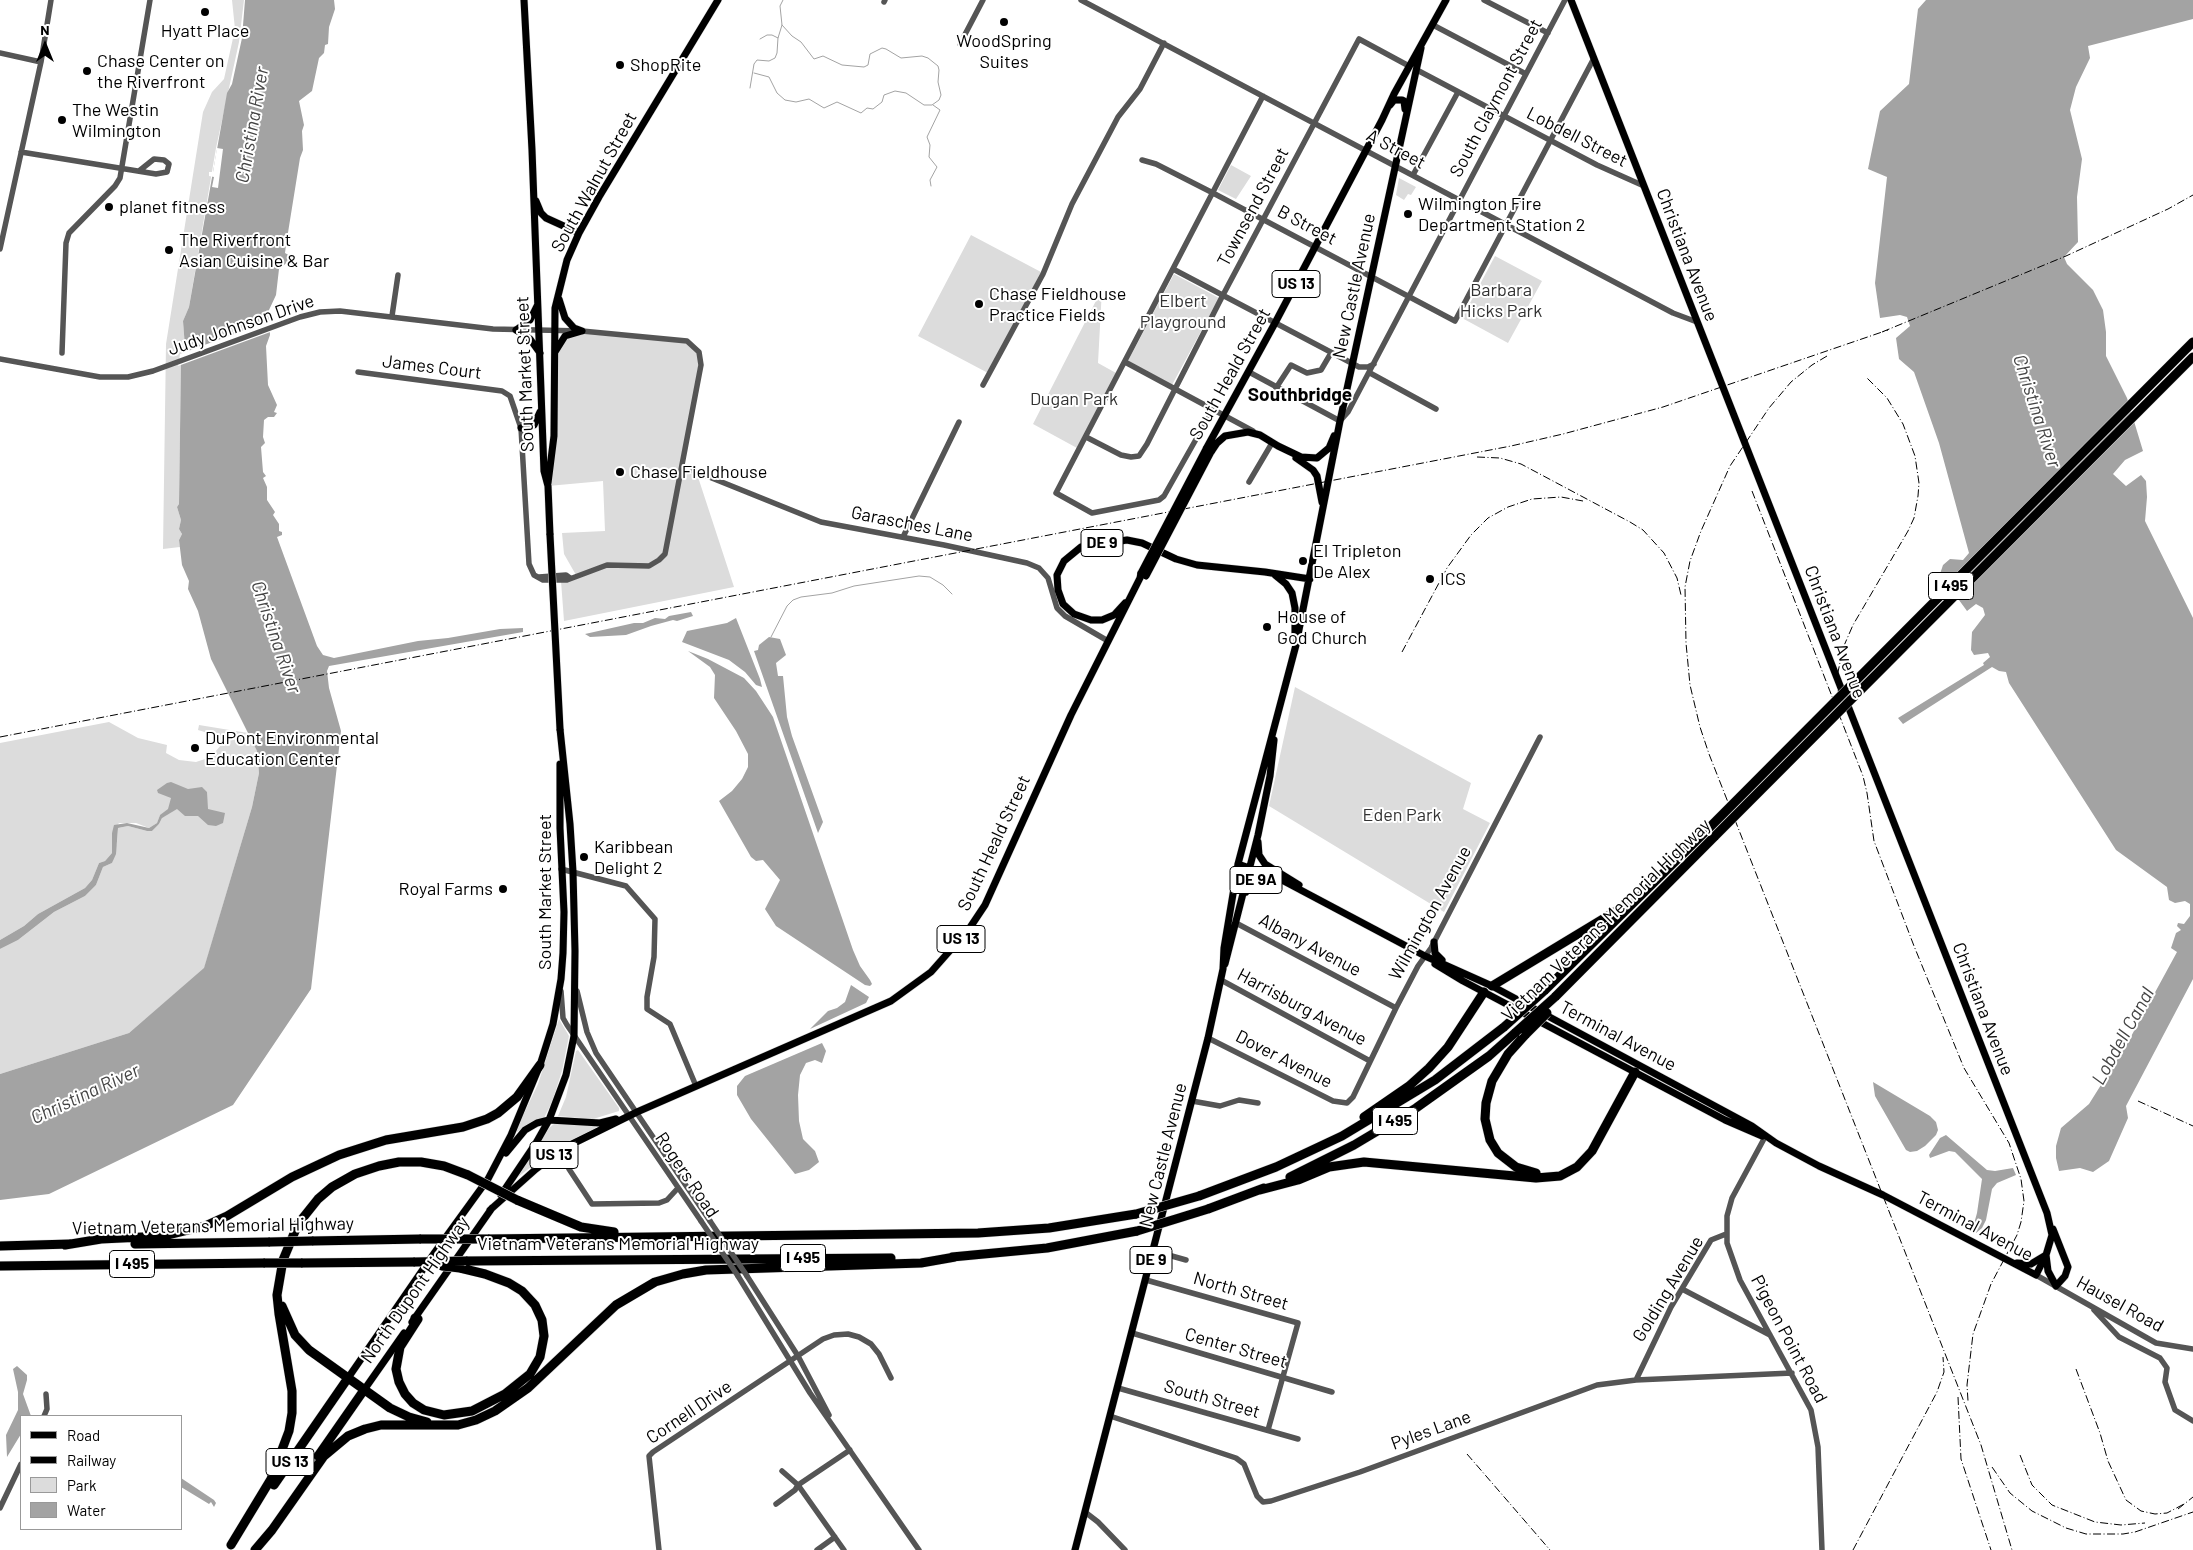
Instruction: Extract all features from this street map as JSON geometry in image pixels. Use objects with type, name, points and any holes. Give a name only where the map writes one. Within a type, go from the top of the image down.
[{"type":"highway","name":"Vietnam Veterans Memorial Highway","points":[[0,1246],[995,1232],[1058,1227],[1136,1214],[1199,1196],[1300,1157],[1342,1136],[1403,1101],[1504,1027],[1544,991],[2193,342]]},
{"type":"highway","name":"Vietnam Veterans Memorial Highway","points":[[0,1266],[415,1262],[463,1265],[955,1257],[1047,1248],[1137,1231],[1208,1210],[1260,1190],[1326,1160],[1408,1114],[1521,1033],[1558,998],[1715,836],[2193,357]]},
{"type":"highway","points":[[1492,986],[1617,912],[1654,881]]},
{"type":"highway","points":[[1300,1157],[1375,1110],[1429,1068],[1448,1047],[1484,992]]},
{"type":"highway","points":[[1521,1033],[1495,1075],[1487,1098],[1485,1114],[1488,1135],[1495,1150],[1506,1161],[1525,1171],[1540,1174],[1556,1172],[1579,1160],[1591,1144],[1634,1069]]},
{"type":"highway","points":[[65,1244],[101,1239],[164,1236],[205,1226],[227,1216],[292,1177],[339,1155],[374,1143],[463,1127],[487,1119],[513,1102],[540,1065]]},
{"type":"highway","points":[[1260,1190],[1298,1180],[1330,1167],[1364,1162],[1531,1178],[1560,1176],[1577,1167],[1592,1152],[1634,1069]]},
{"type":"highway","points":[[229,1547],[272,1479],[285,1446],[290,1425],[292,1391],[278,1309],[279,1279],[285,1254],[301,1219],[322,1196],[349,1177],[379,1166],[411,1162],[438,1164],[468,1175],[557,1218],[592,1230],[679,1236]]},
{"type":"highway","points":[[255,1550],[272,1530],[324,1456],[348,1436],[376,1426],[453,1426],[482,1417],[502,1407],[528,1388],[622,1300],[641,1289],[668,1278],[715,1269],[921,1263],[955,1257]]},
{"type":"highway","points":[[415,1318],[418,1319],[400,1347],[396,1369],[399,1382],[405,1394],[424,1410],[444,1415],[472,1411],[505,1394],[530,1374],[540,1357],[544,1340],[543,1324],[535,1305],[522,1292],[509,1283],[463,1265]]},
{"type":"highway","points":[[279,1279],[283,1309],[295,1335],[309,1350],[394,1411],[419,1420],[448,1423],[482,1417]]},
{"type":"highway","name":"North Dupont Highway","points":[[229,1547],[348,1378]]},
{"type":"highway","name":"North Dupont Highway","points":[[255,1550],[364,1390]]},
{"type":"main road","name":"South Market Street","points":[[524,0],[540,330],[544,471],[548,486],[561,746],[570,824],[573,872],[576,986],[574,1036]]},
{"type":"main road","name":"South Walnut Street","points":[[548,486],[554,436],[554,330],[558,293],[566,260],[579,233],[718,0]]},
{"type":"main road","name":"South Heald Street","points":[[490,1210],[536,1169],[562,1150],[636,1112],[891,1001],[931,972],[969,929],[985,905],[1071,715],[1108,640],[1209,451],[1223,417],[1276,323],[1390,106],[1409,66],[1446,0]]},
{"type":"main road","name":"Christiana Avenue","points":[[1571,0],[2050,1224],[2052,1239],[2036,1275]]},
{"type":"main road","name":"New Castle Avenue","points":[[1075,1550],[1208,1038],[1223,969],[1224,948],[1238,864],[1274,735],[1296,645],[1340,421],[1417,70],[1420,48]]},
{"type":"main road","points":[[1390,106],[1394,100],[1404,102],[1405,119]]},
{"type":"main road","points":[[534,196],[541,213],[546,218],[579,233]]},
{"type":"main road","points":[[558,293],[562,314],[571,325],[582,331]]},
{"type":"main road","points":[[538,304],[530,320],[516,330],[530,339],[540,354]]},
{"type":"main road","points":[[554,352],[565,336],[582,331]]},
{"type":"main road","points":[[520,428],[534,425],[542,409]]},
{"type":"main road","name":"US 13","points":[[1260,435],[1301,457],[1317,458],[1329,448],[1340,421]]},
{"type":"main road","name":"South Heald Street","points":[[1209,451],[1221,439],[1231,434],[1248,432],[1260,435]]},
{"type":"main road","points":[[1275,444],[1313,470],[1320,483],[1323,507]]},
{"type":"main road","name":"DE 9","points":[[1130,598],[1109,617],[1097,620],[1082,618],[1069,610],[1059,597],[1057,583],[1060,568],[1069,555],[1081,548],[1127,540],[1142,543],[1176,559],[1197,565],[1265,572],[1283,580],[1292,593],[1295,608],[1296,645]]},
{"type":"main road","points":[[1265,572],[1310,579]]},
{"type":"main road","name":"New Castle Avenue","points":[[1223,969],[1229,954],[1258,835],[1270,776],[1274,735]]},
{"type":"main road","name":"South Market Street","points":[[540,1065],[553,1024],[561,979],[564,912],[560,828],[561,746]]},
{"type":"main road","points":[[1258,835],[1259,855],[1265,864],[1294,881],[1308,894]]},
{"type":"main road","name":"Terminal Avenue","points":[[1238,864],[1300,889],[1425,956],[1463,981],[1634,1069],[1742,1128],[1765,1137],[1818,1166],[1883,1195],[2036,1275]]},
{"type":"main road","name":"DE 9A","points":[[1236,921],[1247,888],[1254,881],[1265,879],[1300,889]]},
{"type":"main road","points":[[1434,942],[1434,950],[1439,959],[1469,974]]},
{"type":"main road","name":"Terminal Avenue","points":[[1425,956],[1469,974],[1492,986],[1634,1069]]},
{"type":"main road","points":[[1484,992],[1492,986]]},
{"type":"main road","name":"North Dupont Highway","points":[[364,1390],[536,1144],[549,1120],[566,1075],[574,1036]]},
{"type":"main road","name":"North Dupont Highway","points":[[348,1378],[488,1179],[512,1134],[540,1065]]},
{"type":"main road","name":"South Heald Street","points":[[488,1179],[516,1139],[525,1130],[537,1123],[549,1120],[600,1123],[629,1116]]},
{"type":"main road","points":[[2013,1263],[2031,1264],[2046,1255],[2048,1271],[2056,1286],[2065,1276],[2068,1268],[2050,1224]]},
{"type":"street","points":[[0,248],[41,62],[51,0]]},
{"type":"street","points":[[62,353],[66,242],[72,230],[117,184],[125,153],[150,0]]},
{"type":"street","points":[[960,44],[983,0]]},
{"type":"street","name":"A Street","points":[[1081,0],[1673,313],[1697,322]]},
{"type":"street","points":[[1484,0],[1548,33]]},
{"type":"street","name":"South Claymont Street","points":[[1340,421],[1348,412],[1370,373],[1503,115],[1565,0]]},
{"type":"street","points":[[1433,24],[1526,74]]},
{"type":"street","name":"Townsend Street","points":[[1086,437],[1120,455],[1139,456],[1359,39],[1409,66]]},
{"type":"street","points":[[983,385],[1043,274],[1076,196],[1118,117],[1140,89],[1164,43]]},
{"type":"street","points":[[0,53],[41,62]]},
{"type":"street","points":[[1506,224],[1594,58]]},
{"type":"street","name":"Lobdell Street","points":[[1417,70],[1614,173],[1644,186]]},
{"type":"street","points":[[1413,175],[1458,92]]},
{"type":"street","points":[[1212,411],[1164,496],[1159,500],[1092,513],[1056,493],[1174,270],[1263,96]]},
{"type":"street","points":[[21,152],[139,171],[163,174],[168,170],[169,164],[164,160],[154,159],[139,171]]},
{"type":"street","name":"B Street","points":[[1142,160],[1156,164],[1264,219],[1455,321],[1506,224]]},
{"type":"street","points":[[1174,270],[1352,364],[1365,368],[1374,364]]},
{"type":"street","points":[[392,316],[398,275]]},
{"type":"street","name":"Judy Johnson Drive","points":[[0,359],[109,378],[136,376],[282,324],[325,312],[349,311],[516,330],[582,331],[683,340],[691,342],[697,348],[701,364],[682,466]]},
{"type":"street","points":[[1276,388],[1291,365],[1307,373],[1321,370],[1331,352]]},
{"type":"street","points":[[1125,362],[1223,417],[1260,435]]},
{"type":"street","name":"James Court","points":[[358,372],[502,391]]},
{"type":"street","points":[[1249,372],[1340,421]]},
{"type":"street","points":[[1370,373],[1436,409]]},
{"type":"street","name":"South Market Street","points":[[502,391],[512,399],[520,428],[528,564],[534,575],[546,581],[567,580],[600,566],[645,566],[660,560],[665,554],[667,546],[682,466]]},
{"type":"street","points":[[903,537],[960,422]]},
{"type":"street","points":[[1250,482],[1275,444]]},
{"type":"street","name":"Garasches Lane","points":[[682,466],[810,518],[1027,563],[1039,568],[1048,578],[1057,608],[1065,616],[1108,640]]},
{"type":"street","name":"Wilmington Avenue","points":[[1347,1103],[1353,1096],[1396,1008],[1434,942],[1540,737]]},
{"type":"street","points":[[561,869],[617,882],[626,886],[655,918],[654,957],[647,997],[647,1009],[670,1024],[696,1086]]},
{"type":"street","name":"Albany Avenue","points":[[1236,921],[1396,1008]]},
{"type":"street","name":"Rogers Road","points":[[561,979],[564,1018],[574,1036],[738,1276],[790,1362],[919,1550]]},
{"type":"street","name":"Harrisburg Avenue","points":[[1221,980],[1370,1061]]},
{"type":"street","name":"Rogers Road","points":[[576,986],[587,1032],[596,1052],[748,1276],[798,1356],[838,1432]]},
{"type":"street","name":"Dover Avenue","points":[[1208,1038],[1334,1101],[1347,1103]]},
{"type":"street","points":[[1192,1101],[1220,1106],[1239,1100],[1258,1103]]},
{"type":"street","name":"Golding Avenue","points":[[1636,1380],[1641,1366],[1682,1288],[1711,1240],[1726,1234],[1726,1216],[1732,1198],[1765,1137]]},
{"type":"street","points":[[562,1150],[569,1169],[592,1204],[659,1203],[667,1200],[678,1188]]},
{"type":"street","name":"Pigeon Point Road","points":[[1726,1234],[1733,1266],[1809,1406],[1816,1432],[1822,1550]]},
{"type":"street","points":[[1154,1251],[1186,1260]]},
{"type":"street","name":"Hausel Road","points":[[2036,1275],[2156,1343],[2193,1350]]},
{"type":"street","name":"North Street","points":[[1146,1280],[1298,1323],[1283,1377]]},
{"type":"street","points":[[1682,1288],[1770,1335]]},
{"type":"street","points":[[2087,1303],[2119,1337],[2160,1358],[2167,1368],[2166,1382],[2175,1410],[2193,1421]]},
{"type":"street","name":"Cornell Drive","points":[[659,1550],[649,1456],[823,1339],[834,1335],[848,1334],[859,1336],[871,1344],[879,1354],[891,1378]]},
{"type":"street","name":"Center Street","points":[[1132,1334],[1332,1392]]},
{"type":"street","name":"Pyles Lane","points":[[1110,1416],[1236,1458],[1244,1464],[1257,1496],[1263,1502],[1360,1472],[1597,1384],[1636,1380],[1792,1373]]},
{"type":"street","points":[[1268,1430],[1283,1377]]},
{"type":"street","name":"South Street","points":[[1118,1388],[1298,1440]]},
{"type":"street","points":[[45,1415],[48,1409],[46,1394]]},
{"type":"street","points":[[776,1504],[795,1490],[798,1485],[850,1450]]},
{"type":"street","points":[[0,1508],[20,1466]]},
{"type":"street","points":[[782,1472],[798,1485],[844,1550]]},
{"type":"street","points":[[1085,1512],[1098,1522],[1125,1550]]},
{"type":"street","points":[[817,1550],[835,1537]]},
{"type":"green space","points":[[232,0],[244,0],[239,42],[216,148],[189,307],[183,321],[185,347],[181,359],[179,504],[177,507],[181,520],[179,529],[182,534],[179,540],[180,547],[163,549],[166,344],[203,112],[212,92],[224,79],[235,29]]},
{"type":"green space","points":[[1231,165],[1251,176],[1236,199],[1218,190]]},
{"type":"green space","points":[[1399,178],[1416,187],[1411,195],[1408,194],[1404,200],[1396,195]]},
{"type":"green space","name":"Chase Fieldhouse Practice Fields","points":[[971,235],[1041,272],[988,373],[918,336]]},
{"type":"green space","name":"Barbara Hicks Park","points":[[1495,256],[1542,281],[1508,343],[1462,318]]},
{"type":"green space","name":"Elbert Playground","points":[[1174,274],[1219,298],[1172,385],[1128,361]]},
{"type":"green space","name":"Dugan Park","points":[[1102,289],[1098,363],[1116,373],[1077,448],[1033,424]]},
{"type":"green space","name":"Chase Fieldhouse","points":[[573,332],[683,340],[700,356],[682,466],[698,477],[734,587],[564,621],[561,581],[576,575],[564,554],[562,533],[605,531],[603,481],[548,486],[554,446],[554,352]]},
{"type":"green space","name":"Eden Park","points":[[1295,687],[1471,783],[1463,809],[1490,823],[1444,912],[1269,806]]},
{"type":"green space","points":[[109,722],[138,738],[167,745],[166,753],[179,760],[196,762],[205,759],[222,744],[221,740],[211,734],[198,730],[199,725],[248,733],[257,751],[259,773],[252,807],[204,969],[129,1033],[0,1074],[0,949],[18,940],[54,912],[85,896],[96,885],[103,867],[112,863],[118,828],[128,826],[152,831],[162,818],[160,815],[157,823],[149,828],[136,823],[119,823],[112,833],[112,853],[105,861],[99,863],[92,880],[85,888],[38,914],[24,926],[0,940],[0,743]]},
{"type":"green space","points":[[559,1019],[569,1036],[562,1071],[552,1102],[544,1118],[537,1119],[517,1132],[516,1130],[538,1084]]},
{"type":"green space","points":[[578,1050],[619,1108],[619,1111],[593,1119],[558,1116],[566,1097],[576,1051]]},
{"type":"green space","points":[[554,1124],[595,1126],[596,1128],[557,1147],[518,1177],[549,1128]]},
{"type":"water","name":"Christina River","points":[[245,0],[334,0],[335,9],[329,27],[328,44],[325,45],[324,53],[319,58],[312,91],[299,101],[304,125],[302,131],[303,150],[300,158],[285,253],[292,257],[279,269],[276,295],[269,310],[270,335],[266,346],[268,385],[277,405],[274,412],[277,413],[274,417],[268,417],[264,420],[263,437],[265,443],[261,447],[263,472],[266,476],[263,478],[267,487],[267,500],[275,512],[273,515],[279,524],[279,531],[282,532],[282,535],[277,537],[317,646],[323,655],[334,658],[418,641],[500,629],[523,628],[523,632],[329,666],[327,671],[329,688],[341,731],[311,989],[233,1105],[49,1194],[0,1200],[0,1074],[129,1033],[204,968],[252,807],[259,773],[257,751],[211,659],[198,611],[188,589],[189,581],[182,565],[179,540],[182,534],[179,529],[181,520],[177,507],[179,504],[181,359],[185,347],[183,321],[189,307],[227,93],[232,84],[242,38]]},
{"type":"water","name":"Christina River","points":[[1926,0],[2193,0],[2193,19],[2088,46],[2090,58],[2076,87],[2070,110],[2082,159],[2077,197],[2078,242],[2064,257],[2067,264],[2093,290],[2103,310],[2106,332],[2106,356],[2127,398],[2143,451],[2125,460],[2113,474],[2126,486],[2141,475],[2146,481],[2145,521],[2193,618],[2193,979],[2126,1106],[2128,1118],[2109,1161],[2093,1172],[2080,1168],[2059,1171],[2056,1146],[2061,1128],[2089,1104],[2128,1042],[2177,952],[2171,948],[2176,933],[2181,930],[2177,926],[2178,923],[2184,924],[2190,916],[2190,904],[2185,901],[2175,903],[2169,900],[2167,887],[2116,850],[2009,683],[2006,672],[1992,667],[1903,724],[1898,718],[1984,665],[1983,663],[1990,657],[1988,653],[1974,655],[1971,650],[1972,632],[1985,615],[1983,608],[1976,604],[1967,611],[1940,574],[1943,565],[1950,559],[1963,560],[1969,553],[1939,443],[1914,372],[1899,359],[1896,338],[1910,326],[1907,317],[1900,315],[1880,318],[1875,283],[1887,177],[1868,169],[1880,111],[1909,84],[1918,9]]},
{"type":"water","points":[[691,612],[693,616],[651,626],[626,635],[590,637],[585,634],[634,623],[643,623],[655,618],[665,619],[669,616]]},
{"type":"water","points":[[736,618],[762,687],[756,685],[745,672],[729,660],[682,642],[687,631],[727,623]]},
{"type":"water","points":[[769,637],[780,639],[786,655],[776,663],[778,676],[783,676],[787,717],[792,736],[823,822],[818,833],[754,651],[758,650],[759,645]]},
{"type":"water","points":[[688,651],[744,678],[756,691],[773,717],[853,950],[860,966],[872,984],[870,986],[865,985],[776,926],[765,909],[780,880],[763,860],[756,861],[751,857],[719,801],[732,791],[742,779],[748,767],[748,754],[736,731],[714,698],[715,675],[710,667]]},
{"type":"water","points":[[171,782],[188,789],[202,787],[207,792],[208,809],[225,813],[223,823],[216,826],[208,825],[198,816],[185,816],[177,809],[162,818],[152,831],[128,826],[118,828],[116,854],[112,863],[103,867],[96,885],[85,896],[54,912],[18,940],[0,949],[0,940],[24,926],[38,914],[85,888],[92,880],[99,863],[105,861],[112,853],[114,825],[127,823],[149,828],[157,823],[160,815],[168,809],[171,798],[158,793],[157,790]]},
{"type":"water","points":[[851,985],[869,997],[866,1003],[810,1029],[828,1011],[837,1008],[845,1002]]},
{"type":"water","points":[[822,1043],[826,1051],[822,1063],[815,1060],[806,1063],[800,1075],[798,1095],[799,1121],[803,1139],[815,1151],[819,1162],[809,1170],[795,1174],[751,1119],[737,1095],[737,1086],[745,1076]]},
{"type":"water","points":[[1873,1082],[1930,1116],[1936,1122],[1938,1130],[1936,1135],[1925,1146],[1917,1151],[1910,1152],[1906,1150],[1875,1096]]},
{"type":"water","points":[[1946,1135],[1987,1170],[1995,1171],[2013,1168],[2016,1175],[1997,1183],[1992,1189],[1986,1220],[1982,1228],[1976,1233],[1972,1231],[1977,1213],[1982,1179],[1955,1152],[1949,1151],[1930,1158],[1929,1155],[1940,1138]]},
{"type":"water","points":[[17,1366],[27,1375],[23,1394],[31,1415],[20,1415],[20,1436],[7,1457],[6,1435],[18,1410],[18,1392],[13,1369]]},
{"type":"water","points":[[182,1479],[216,1503],[214,1507],[211,1502],[209,1504],[182,1488]]},
{"type":"pier","points":[[217,148],[223,149],[218,188],[212,187],[214,177],[209,176],[209,172],[213,172]]},
{"type":"pier","points":[[272,320],[273,331],[178,366],[180,354]]},
{"type":"waterway","points":[[760,39],[767,35],[778,38],[782,25],[780,6],[783,0]]},
{"type":"waterway","points":[[754,73],[769,77],[777,93],[785,100],[796,102],[809,99],[824,108],[837,102],[861,113],[867,108],[873,109],[882,102],[884,95],[895,91],[906,93],[924,105],[932,105],[939,100],[941,95],[938,82],[938,66],[928,58],[922,56],[901,58],[882,48],[870,54],[868,65],[864,67],[842,65],[823,56],[814,59],[801,42],[792,36],[782,25]]},
{"type":"waterway","points":[[750,88],[754,64],[757,60],[769,61],[775,58],[778,38]]},
{"type":"waterway","points":[[931,186],[930,180],[937,167],[929,157],[930,145],[927,137],[940,110],[933,105]]},
{"type":"waterway","points":[[771,637],[787,606],[793,600],[801,597],[832,593],[854,586],[919,576],[930,577],[943,585],[952,594]]},
{"type":"railway","points":[[1882,332],[2066,256],[2168,209],[2193,195]]},
{"type":"railway","points":[[0,737],[1511,446],[1663,407],[1888,330]]},
{"type":"railway","points":[[1827,356],[1791,382],[1769,408],[1730,466],[1701,531],[1690,561],[1685,587],[1686,643],[1690,685],[1700,727],[1709,754],[1981,1445],[2012,1550]]},
{"type":"railway","points":[[1839,702],[1837,677],[1843,648],[1853,625],[1908,531],[1914,518],[1918,496],[1919,483],[1915,456],[1903,424],[1887,398],[1866,377]]},
{"type":"railway","points":[[1477,457],[1500,458],[1521,464],[1643,530],[1664,553],[1677,578],[1681,595]]},
{"type":"railway","points":[[1752,491],[1863,776],[1874,841],[1914,946],[1964,1068],[2009,1143],[2021,1179],[2024,1201],[2017,1235],[1991,1284],[1973,1334],[1967,1385],[1968,1401]]},
{"type":"railway","points":[[1402,652],[1447,568],[1471,535],[1488,518],[1508,507],[1532,499],[1561,497],[1583,501]]},
{"type":"railway","points":[[2138,1101],[2193,1126]]},
{"type":"railway","points":[[1853,1550],[1937,1392],[1944,1372],[1943,1357]]},
{"type":"railway","points":[[2076,1369],[2100,1433],[2108,1461],[2126,1500],[2141,1511],[2155,1514],[2167,1513],[2184,1504]]},
{"type":"railway","points":[[1958,1397],[1961,1459],[1991,1550]]},
{"type":"railway","points":[[1467,1454],[1550,1550]]},
{"type":"railway","points":[[2020,1455],[2032,1485],[2052,1505],[2095,1522],[2121,1525],[2145,1523]]},
{"type":"railway","points":[[1992,1467],[2010,1493],[2032,1511],[2066,1528],[2086,1534],[2123,1534],[2135,1532],[2193,1512]]},
{"type":"railway","points":[[2178,1509],[2193,1497]]},
{"type":"place","name":"Hyatt Place","points":[[205,12]]},
{"type":"place","name":"WoodSpring Suites","points":[[1004,22]]},
{"type":"place","name":"ShopRite","points":[[620,65]]},
{"type":"place","name":"Chase Center on the Riverfront","points":[[87,71]]},
{"type":"place","name":"The Westin Wilmington","points":[[62,120]]},
{"type":"place","name":"planet fitness","points":[[109,207]]},
{"type":"place","name":"Wilmington Fire Department Station 2","points":[[1408,214]]},
{"type":"place","name":"The Riverfront Asian Cuisine & Bar","points":[[169,250]]},
{"type":"place","name":"Chase Fieldhouse Practice Fields","points":[[979,304]]},
{"type":"place","name":"Chase Fieldhouse","points":[[620,472]]},
{"type":"place","name":"El Tripleton De Alex","points":[[1303,561]]},
{"type":"place","name":"ICS","points":[[1430,579]]},
{"type":"place","name":"House of God Church","points":[[1267,627]]},
{"type":"place","name":"DuPont Environmental Education Center","points":[[195,748]]},
{"type":"place","name":"Karibbean Delight 2","points":[[584,857]]},
{"type":"place","name":"Royal Farms","points":[[503,889]]},
{"type":"district","name":"Southbridge","points":[[1300,395]]},
{"type":"water label","name":"Lobdell Canal","points":[[2123,1036]]}]
